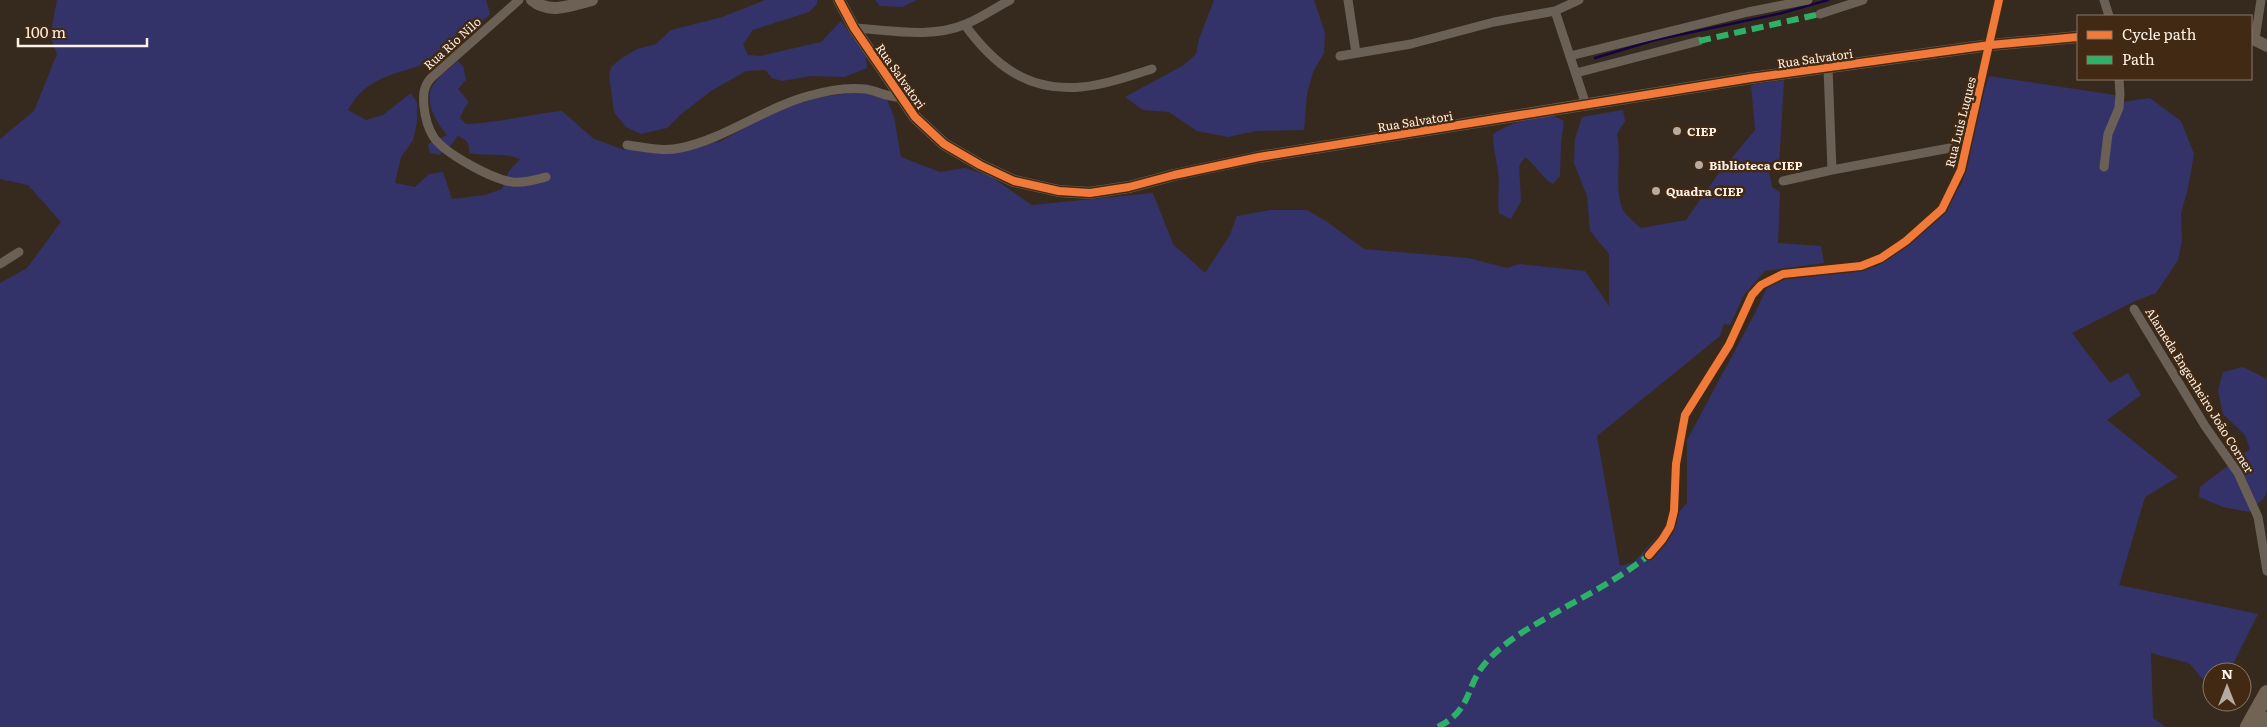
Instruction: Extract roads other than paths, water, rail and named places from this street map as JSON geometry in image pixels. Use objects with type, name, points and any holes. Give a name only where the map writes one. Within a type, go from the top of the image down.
[{"type":"highway","points":[[2248,727],[2267,693]]},
{"type":"highway","points":[[2263,727],[2267,720]]},
{"type":"street","name":"Rua Rio Nilo","points":[[519,0],[426,84],[423,94],[425,116],[434,137],[464,162],[491,176],[512,182],[546,177]]},
{"type":"street","points":[[532,0],[539,6],[561,8],[592,0]]},
{"type":"street","name":"Rua Salvatori","points":[[839,0],[854,28],[915,117],[944,144],[980,165],[1014,181],[1059,191],[1090,193],[1129,187],[1174,175],[1259,157],[1751,78],[1990,45],[2077,37]]},
{"type":"street","points":[[854,28],[921,32],[965,25],[1010,0]]},
{"type":"street","points":[[1348,0],[1356,52]]},
{"type":"street","points":[[1340,56],[1411,44],[1494,22],[1555,12],[1579,0]]},
{"type":"street","points":[[1570,56],[1748,12],[1808,0]]},
{"type":"street","points":[[1820,14],[1863,0]]},
{"type":"street","name":"Rua Luis Luques","points":[[1649,555],[1670,527],[1674,511],[1676,464],[1685,414],[1729,345],[1752,295],[1771,278],[1783,274],[1861,266],[1881,258],[1906,241],[1942,209],[1961,170],[1999,0]]},
{"type":"street","points":[[2104,0],[2109,15]]},
{"type":"street","points":[[2261,0],[2253,38],[2267,46]]},
{"type":"street","points":[[1555,12],[1586,105]]},
{"type":"street","points":[[965,25],[996,61],[1030,81],[1054,88],[1082,87],[1152,69]]},
{"type":"street","points":[[1576,73],[1699,41]]},
{"type":"street","points":[[1828,68],[1832,170]]},
{"type":"street","points":[[2104,167],[2108,134],[2119,108],[2119,80]]},
{"type":"street","points":[[627,145],[661,150],[680,148],[702,142],[771,110],[807,96],[843,90],[867,89],[887,96],[902,97]]},
{"type":"street","points":[[1783,181],[1966,145]]},
{"type":"street","points":[[0,264],[20,252]]},
{"type":"street","name":"Alameda Engenheiro João Corner","points":[[2134,309],[2205,426],[2243,481],[2258,517],[2267,571]]},
{"type":"waterway","points":[[1595,58],[1655,40],[1782,13],[1828,0]]},
{"type":"place","name":"CIEP","points":[[1677,131]]},
{"type":"place","name":"Biblioteca CIEP","points":[[1699,165]]},
{"type":"place","name":"Quadra CIEP","points":[[1656,191]]}]
